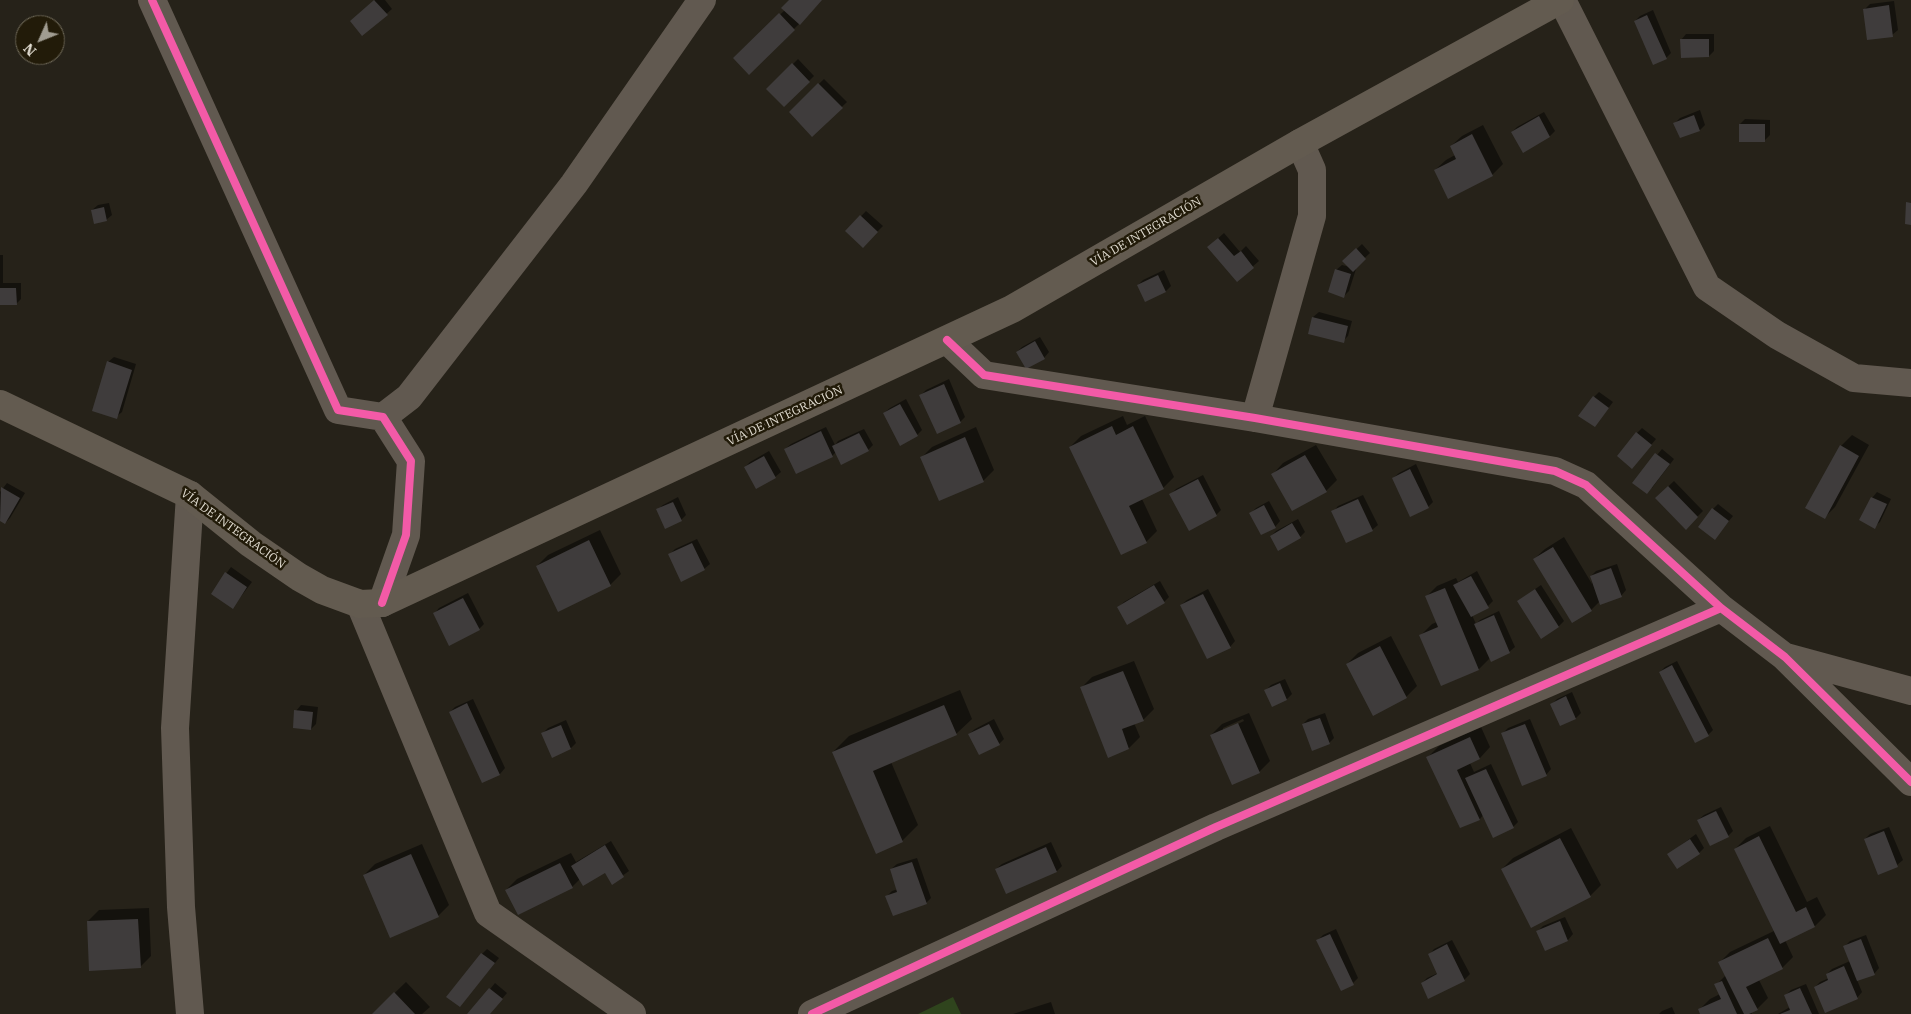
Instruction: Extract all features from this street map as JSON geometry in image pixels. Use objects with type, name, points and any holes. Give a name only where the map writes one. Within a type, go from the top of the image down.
[{"type":"main road","name":"VÍA DE INTEGRACIÓN","points":[[0,404],[190,495],[250,544],[322,590],[371,603],[1012,309],[1300,143],[1561,0]]},
{"type":"street","points":[[161,4],[338,410],[383,417],[409,396],[574,184],[702,0]]},
{"type":"street","points":[[1561,0],[1706,287],[1777,335],[1854,378],[1911,383]]},
{"type":"street","points":[[1255,418],[1312,216],[1312,170],[1300,143]]},
{"type":"street","points":[[947,340],[984,375],[1255,418],[1555,470],[1586,485],[1721,608],[1785,656],[1911,782]]},
{"type":"street","points":[[383,417],[410,461],[406,535],[371,603],[488,913],[632,1014]]},
{"type":"street","points":[[190,495],[175,728],[181,907],[190,1014]]},
{"type":"street","points":[[812,1014],[1216,827],[1721,608]]},
{"type":"street","points":[[1785,656],[1911,691]]},
{"type":"green space","points":[[953,997],[961,1014],[918,1014]]},
{"type":"building","points":[[374,0],[388,15],[362,36],[350,21]]},
{"type":"building","points":[[789,0],[822,0],[800,25],[781,8]]},
{"type":"building","points":[[1889,5],[1893,37],[1867,40],[1863,9]]},
{"type":"building","points":[[779,13],[795,30],[749,75],[733,58]]},
{"type":"building","points":[[1647,15],[1667,59],[1653,65],[1634,21]]},
{"type":"building","points":[[1680,39],[1709,39],[1709,57],[1681,58]]},
{"type":"building","points":[[792,63],[810,82],[784,107],[766,89]]},
{"type":"building","points":[[818,83],[843,108],[812,137],[789,112]]},
{"type":"building","points":[[1694,115],[1700,131],[1680,138],[1673,123]]},
{"type":"building","points":[[1539,116],[1550,137],[1523,153],[1511,132]]},
{"type":"building","points":[[1739,124],[1765,124],[1765,142],[1739,142]]},
{"type":"building","points":[[1472,134],[1493,176],[1448,199],[1434,170],[1456,159],[1450,146]]},
{"type":"building","points":[[1906,202],[1911,203],[1911,225],[1905,224]]},
{"type":"building","points":[[104,207],[107,221],[94,224],[91,210]]},
{"type":"building","points":[[860,215],[878,232],[863,248],[845,231]]},
{"type":"building","points":[[1218,238],[1234,256],[1241,251],[1254,268],[1237,282],[1207,247]]},
{"type":"building","points":[[1356,248],[1366,259],[1353,272],[1342,261]]},
{"type":"building","points":[[1335,269],[1351,274],[1344,298],[1328,292]]},
{"type":"building","points":[[1158,275],[1166,292],[1145,302],[1137,285]]},
{"type":"building","points":[[0,288],[16,288],[17,305],[0,305]]},
{"type":"building","points":[[1312,317],[1348,326],[1344,343],[1308,334]]},
{"type":"building","points":[[1035,341],[1045,359],[1026,369],[1016,352]]},
{"type":"building","points":[[107,361],[132,370],[117,419],[92,411]]},
{"type":"building","points":[[944,384],[961,423],[937,434],[919,395]]},
{"type":"building","points":[[1593,396],[1609,408],[1595,427],[1578,416]]},
{"type":"building","points":[[900,404],[918,436],[900,446],[883,413]]},
{"type":"building","points":[[1112,426],[1116,435],[1133,426],[1164,489],[1129,506],[1147,543],[1121,555],[1069,447]]},
{"type":"building","points":[[821,431],[833,457],[796,474],[784,449]]},
{"type":"building","points":[[1636,432],[1652,445],[1632,469],[1617,456]]},
{"type":"building","points":[[859,433],[869,451],[841,465],[832,446]]},
{"type":"building","points":[[965,437],[984,482],[939,501],[920,457]]},
{"type":"building","points":[[1840,445],[1859,456],[1825,519],[1805,508]]},
{"type":"building","points":[[1655,453],[1670,464],[1647,494],[1632,483]]},
{"type":"building","points":[[1305,455],[1327,492],[1292,511],[1271,474]]},
{"type":"building","points":[[764,456],[776,478],[756,489],[744,467]]},
{"type":"building","points":[[1410,469],[1429,508],[1410,517],[1392,478]]},
{"type":"building","points":[[1198,479],[1217,516],[1189,531],[1169,494]]},
{"type":"building","points":[[1668,486],[1698,517],[1686,530],[1655,498]]},
{"type":"building","points":[[1,487],[20,498],[5,524],[0,521]]},
{"type":"building","points":[[1871,497],[1887,504],[1875,529],[1859,520]]},
{"type":"building","points":[[1358,499],[1373,531],[1346,543],[1331,511]]},
{"type":"building","points":[[673,502],[682,521],[665,529],[656,509]]},
{"type":"building","points":[[1264,505],[1276,528],[1261,535],[1249,513]]},
{"type":"building","points":[[1712,508],[1729,521],[1715,540],[1698,527]]},
{"type":"building","points":[[1292,523],[1301,538],[1278,551],[1270,536]]},
{"type":"building","points":[[589,540],[611,586],[558,612],[536,566]]},
{"type":"building","points":[[692,543],[705,570],[681,582],[668,554]]},
{"type":"building","points":[[1553,547],[1592,611],[1572,623],[1533,559]]},
{"type":"building","points":[[1611,568],[1622,597],[1600,605],[1590,576]]},
{"type":"building","points":[[225,572],[247,587],[233,609],[211,594]]},
{"type":"building","points":[[1471,576],[1489,608],[1471,617],[1453,585]]},
{"type":"building","points":[[1154,585],[1165,603],[1127,625],[1117,607]]},
{"type":"building","points":[[1445,588],[1479,670],[1441,686],[1419,635],[1438,627],[1425,596]]},
{"type":"building","points":[[1535,589],[1559,627],[1541,639],[1517,601]]},
{"type":"building","points":[[1203,594],[1231,648],[1207,659],[1180,605]]},
{"type":"building","points":[[463,598],[480,630],[449,646],[433,613]]},
{"type":"building","points":[[1494,615],[1510,653],[1491,662],[1474,624]]},
{"type":"building","points":[[1380,646],[1407,698],[1373,716],[1346,664]]},
{"type":"building","points":[[1672,665],[1709,736],[1695,743],[1659,672]]},
{"type":"building","points":[[1123,671],[1144,721],[1122,729],[1129,749],[1108,758],[1080,687]]},
{"type":"building","points":[[1280,683],[1287,700],[1272,707],[1264,690]]},
{"type":"building","points":[[1566,696],[1576,719],[1560,726],[1550,704]]},
{"type":"building","points":[[467,703],[500,775],[482,783],[449,712]]},
{"type":"building","points":[[944,705],[957,735],[873,771],[903,842],[876,854],[832,752]]},
{"type":"building","points":[[294,710],[313,712],[311,730],[293,728]]},
{"type":"building","points":[[1320,718],[1330,744],[1312,751],[1302,724]]},
{"type":"building","points":[[1238,723],[1260,773],[1232,785],[1210,735]]},
{"type":"building","points":[[989,724],[1000,745],[979,755],[968,734]]},
{"type":"building","points":[[1525,724],[1547,776],[1522,786],[1501,733]]},
{"type":"building","points":[[561,725],[571,749],[552,758],[541,733]]},
{"type":"building","points":[[1470,737],[1480,759],[1457,770],[1480,820],[1460,828],[1426,757]]},
{"type":"building","points":[[1486,769],[1514,828],[1493,838],[1465,778]]},
{"type":"building","points":[[1716,811],[1729,837],[1710,846],[1697,820]]},
{"type":"building","points":[[1884,831],[1898,867],[1878,875],[1864,839]]},
{"type":"building","points":[[1759,836],[1796,912],[1806,907],[1815,927],[1780,944],[1734,849]]},
{"type":"building","points":[[1560,838],[1591,897],[1531,928],[1501,869]]},
{"type":"building","points":[[1690,839],[1700,854],[1677,869],[1667,854]]},
{"type":"building","points":[[605,845],[624,877],[612,885],[605,873],[583,886],[571,866]]},
{"type":"building","points":[[1046,847],[1057,872],[1006,894],[995,869]]},
{"type":"building","points":[[411,854],[439,917],[390,938],[363,875]]},
{"type":"building","points":[[912,862],[927,904],[893,916],[885,896],[897,892],[890,869]]},
{"type":"building","points":[[560,863],[573,888],[518,915],[505,890]]},
{"type":"building","points":[[138,919],[141,968],[89,971],[87,921]]},
{"type":"building","points":[[1560,921],[1568,941],[1545,951],[1536,931]]},
{"type":"building","points":[[1330,934],[1354,985],[1341,991],[1316,940]]},
{"type":"building","points":[[1768,938],[1783,969],[1746,987],[1758,1010],[1744,1014],[1718,962]]},
{"type":"building","points":[[1861,939],[1875,975],[1857,981],[1843,946]]},
{"type":"building","points":[[1447,944],[1465,981],[1428,999],[1421,983],[1437,974],[1428,954]]},
{"type":"building","points":[[481,953],[495,963],[460,1007],[446,997]]},
{"type":"building","points":[[1844,966],[1858,999],[1825,1013],[1814,987],[1828,980],[1826,974]]},
{"type":"building","points":[[1722,981],[1737,1014],[1700,1014],[1698,1009],[1721,999],[1714,984]]},
{"type":"building","points":[[489,988],[503,999],[490,1014],[467,1014]]},
{"type":"building","points":[[1800,988],[1812,1014],[1780,1014],[1790,1010],[1784,995]]},
{"type":"building","points":[[394,992],[415,1014],[372,1014]]},
{"type":"cycle path","points":[[152,0],[338,410],[383,417],[411,461],[406,535],[382,603]]},
{"type":"cycle path","points":[[947,340],[984,375],[1255,418],[1555,471],[1586,485],[1721,608],[1785,657],[1911,782]]},
{"type":"cycle path","points":[[812,1014],[1216,827],[1721,608]]}]
